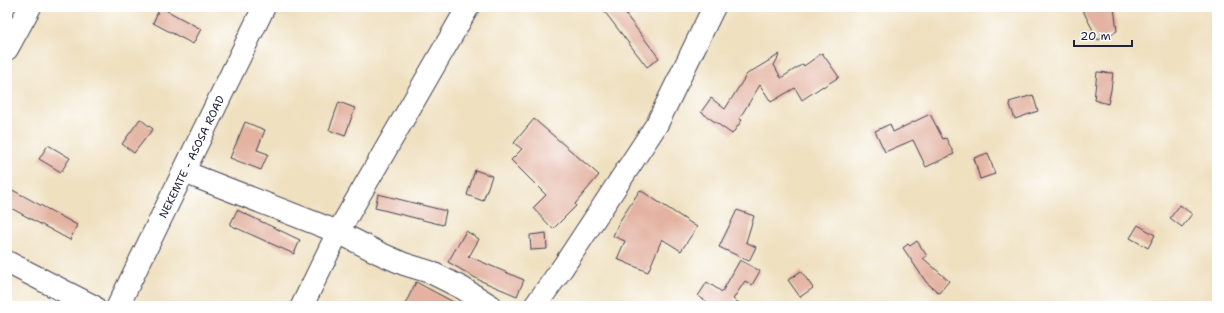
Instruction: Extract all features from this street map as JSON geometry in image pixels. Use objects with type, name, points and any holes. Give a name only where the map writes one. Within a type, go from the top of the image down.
[{"type":"main road","points":[[7,49],[30,7]]},
{"type":"main road","name":"NEKEMTE - ASOSA ROAD","points":[[118,306],[264,7]]},
{"type":"main road","points":[[302,306],[338,232],[468,7]]},
{"type":"main road","points":[[535,306],[563,267],[658,124],[714,7]]},
{"type":"main road","points":[[184,172],[338,232],[404,264],[430,272],[462,288],[491,306]]},
{"type":"main road","points":[[7,262],[93,306]]},
{"type":"building","points":[[160,7],[201,29],[193,44],[153,23]]},
{"type":"building","points":[[601,7],[620,7],[659,58],[647,67]]},
{"type":"building","points":[[1081,7],[1114,7],[1117,31],[1098,40]]},
{"type":"building","points":[[822,53],[839,77],[802,100],[795,88],[771,102],[760,85],[739,119],[742,120],[732,134],[701,112],[711,98],[725,109],[747,74],[780,54],[774,65],[781,78],[803,64],[804,66]]},
{"type":"building","points":[[1097,72],[1113,73],[1108,104],[1094,100]]},
{"type":"building","points":[[1033,95],[1038,111],[1015,119],[1009,102]]},
{"type":"building","points":[[339,102],[355,108],[345,136],[329,130]]},
{"type":"building","points":[[930,114],[943,139],[946,138],[954,154],[926,167],[913,140],[885,152],[875,131],[890,124],[893,132]]},
{"type":"building","points":[[140,119],[153,129],[134,153],[122,144]]},
{"type":"building","points":[[534,119],[599,175],[575,204],[576,206],[553,229],[533,208],[546,195],[511,160],[522,149],[514,143]]},
{"type":"building","points":[[245,122],[265,130],[257,150],[268,154],[261,170],[230,158]]},
{"type":"building","points":[[48,145],[70,158],[61,172],[39,159]]},
{"type":"building","points":[[988,153],[995,174],[980,179],[974,158]]},
{"type":"building","points":[[475,170],[492,176],[483,201],[467,195]]},
{"type":"building","points":[[7,187],[77,225],[70,240],[7,206]]},
{"type":"building","points":[[640,190],[697,227],[681,251],[662,239],[648,272],[617,259],[625,241],[613,236],[619,222]]},
{"type":"building","points":[[378,194],[446,211],[443,225],[375,208]]},
{"type":"building","points":[[1180,205],[1192,214],[1182,227],[1170,218]]},
{"type":"building","points":[[237,210],[300,240],[294,254],[230,225]]},
{"type":"building","points":[[737,210],[754,216],[746,242],[756,247],[749,261],[719,247]]},
{"type":"building","points":[[1138,225],[1155,235],[1148,248],[1130,238]]},
{"type":"building","points":[[466,231],[479,239],[468,256],[524,280],[517,296],[479,280],[448,262]]},
{"type":"building","points":[[546,233],[547,249],[531,250],[530,235]]},
{"type":"building","points":[[917,241],[927,256],[923,258],[949,281],[939,293],[926,282],[903,248],[908,244],[910,246]]},
{"type":"building","points":[[740,260],[760,271],[752,285],[745,281],[733,299],[744,306],[713,306],[698,296],[707,282],[722,292]]},
{"type":"building","points":[[801,271],[813,288],[800,297],[788,280]]},
{"type":"building","points":[[416,282],[461,306],[404,306]]}]
